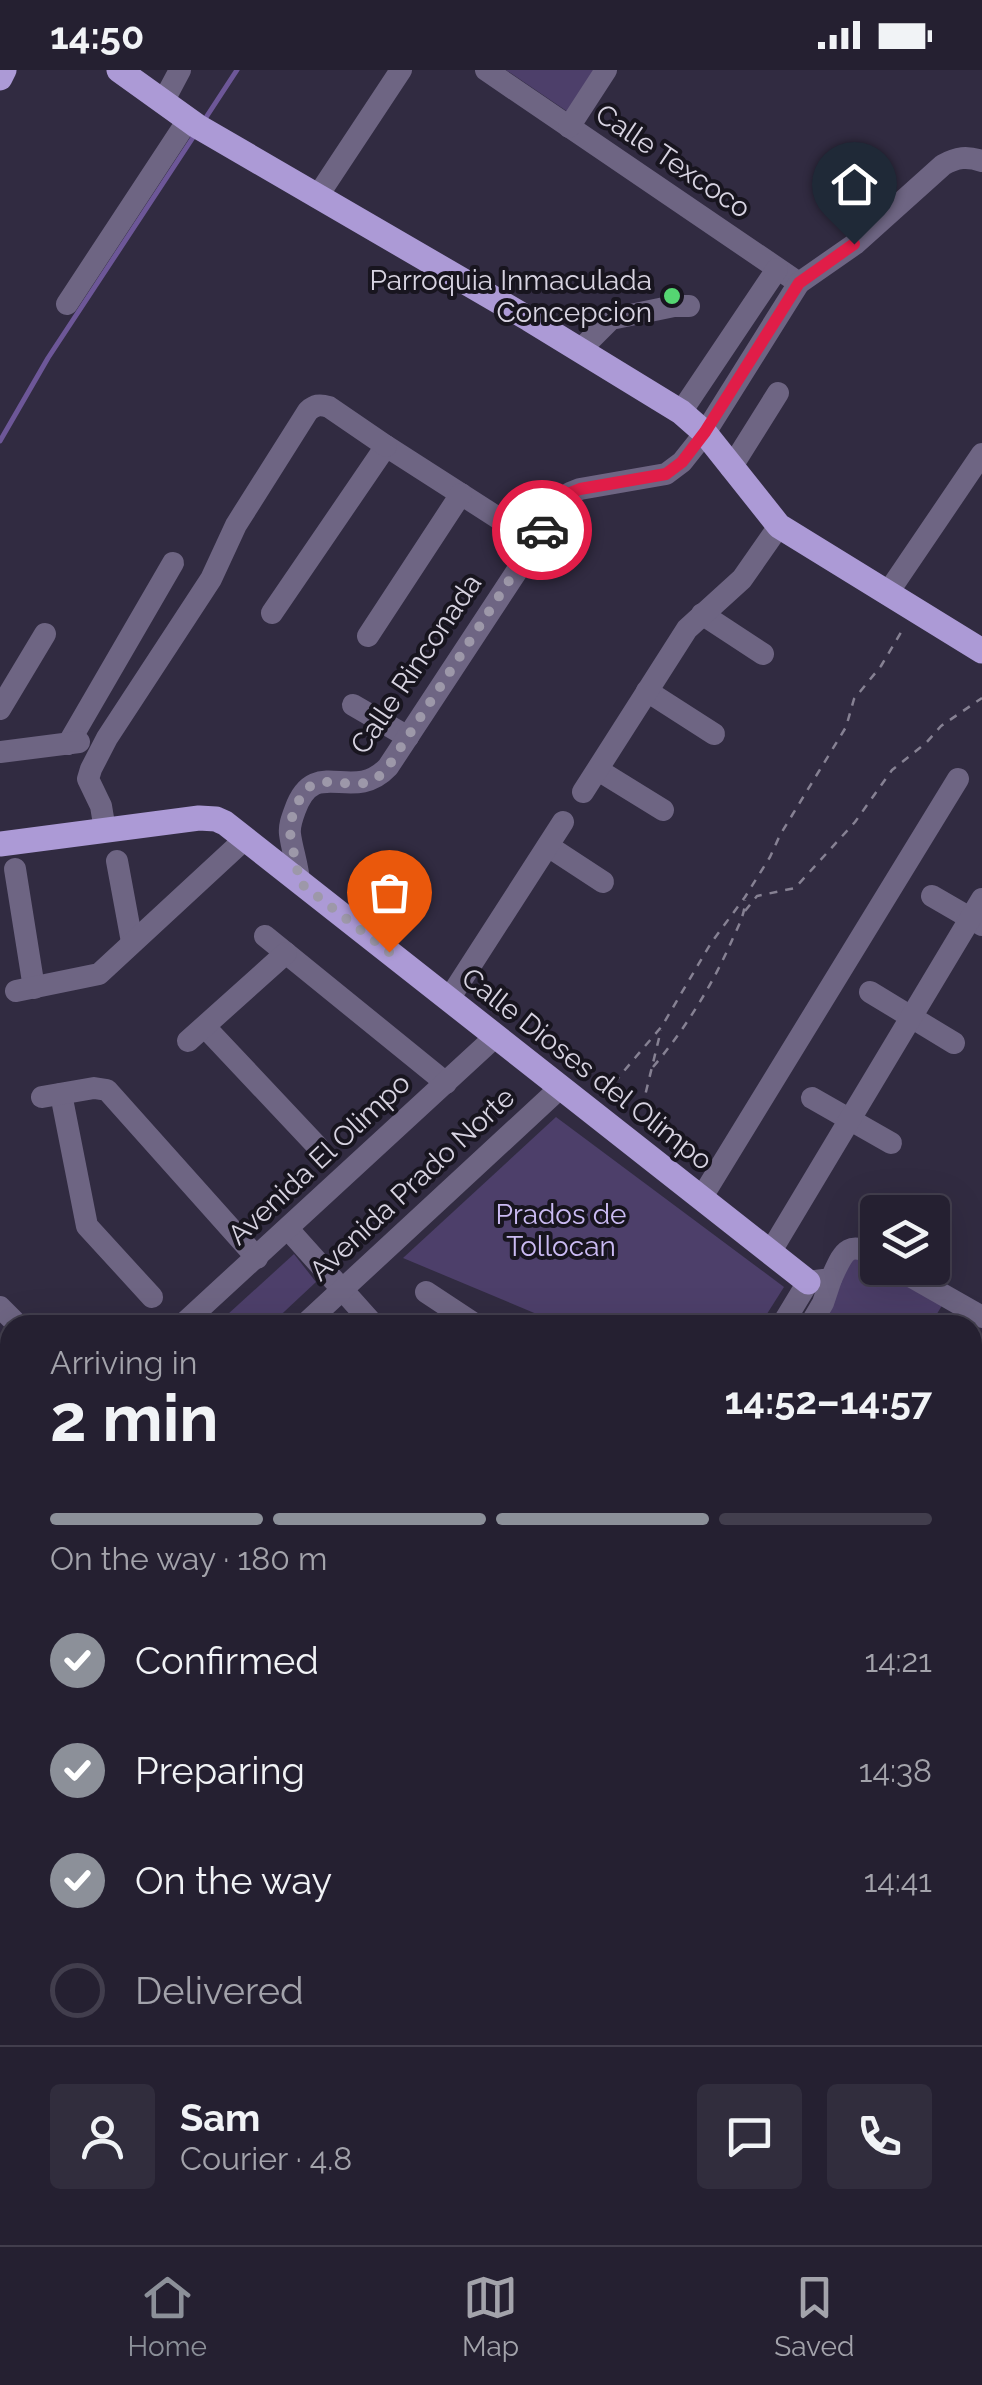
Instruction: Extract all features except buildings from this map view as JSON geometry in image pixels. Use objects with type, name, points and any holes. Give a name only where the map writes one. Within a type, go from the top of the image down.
[{"type":"main road","points":[[0,78],[4,70]]},
{"type":"main road","points":[[119,70],[196,125],[682,412],[705,432],[779,526],[982,651]]},
{"type":"main road","name":"Calle Dioses del Olimpo","points":[[0,844],[207,817],[225,823],[771,1251],[820,1280]]},
{"type":"street","points":[[163,102],[180,70]]},
{"type":"street","points":[[317,197],[401,70]]},
{"type":"street","name":"Calle Texcoco","points":[[486,70],[799,283]]},
{"type":"street","points":[[569,126],[606,70]]},
{"type":"street","points":[[67,304],[196,125]]},
{"type":"street","points":[[799,283],[854,244],[943,165],[955,158],[976,158]]},
{"type":"street","points":[[682,412],[777,268]]},
{"type":"street","name":"Calle Rinconada","points":[[299,882],[290,823],[304,790],[321,782],[369,782],[380,776],[534,541],[570,493],[666,474],[682,462],[799,283]]},
{"type":"street","points":[[580,350],[611,319],[689,306]]},
{"type":"street","points":[[731,468],[778,393]]},
{"type":"street","points":[[105,830],[102,806],[88,778],[91,769],[107,738],[212,579],[236,526],[314,406],[328,406],[384,450],[534,541]]},
{"type":"street","points":[[272,613],[384,450]]},
{"type":"street","points":[[887,594],[982,454]]},
{"type":"street","points":[[368,636],[461,494]]},
{"type":"street","points":[[584,792],[687,630],[742,580],[779,526]]},
{"type":"street","points":[[68,744],[173,563]]},
{"type":"street","points":[[702,614],[763,654]]},
{"type":"street","points":[[0,710],[45,634]]},
{"type":"street","points":[[646,691],[714,734]]},
{"type":"street","points":[[353,705],[408,738]]},
{"type":"street","points":[[0,752],[107,738]]},
{"type":"street","points":[[598,770],[663,810]]},
{"type":"street","points":[[702,1197],[958,779]]},
{"type":"street","points":[[449,1000],[563,822]]},
{"type":"street","points":[[16,870],[25,990],[100,974],[245,838]]},
{"type":"street","points":[[548,846],[603,882]]},
{"type":"street","points":[[117,861],[132,942]]},
{"type":"street","points":[[771,1251],[911,1017],[978,914],[932,896]]},
{"type":"street","points":[[265,936],[446,1083]]},
{"type":"street","points":[[286,953],[197,1034],[318,1147]]},
{"type":"street","points":[[870,992],[954,1043]]},
{"type":"street","name":"Avenida El Olimpo","points":[[193,1315],[496,1036]]},
{"type":"street","points":[[152,1297],[87,1226],[52,1095],[94,1088],[106,1090],[256,1258]]},
{"type":"street","name":"Avenida Prado Norte","points":[[315,1315],[568,1093]]},
{"type":"street","points":[[812,1098],[890,1144]]},
{"type":"street","points":[[288,1230],[365,1315]]},
{"type":"street","points":[[790,1315],[845,1252],[860,1248]]},
{"type":"street","points":[[816,1315],[823,1303],[820,1280]]},
{"type":"street","points":[[926,1285],[978,1315]]},
{"type":"street","points":[[426,1292],[461,1315]]},
{"type":"path","points":[[568,1093],[614,1084],[662,1026],[711,942],[770,857],[846,727],[854,699],[881,666],[911,608]]},
{"type":"path","points":[[654,1067],[677,1040],[757,896],[795,888],[855,822],[892,770],[941,726],[982,698]]},
{"type":"path","points":[[745,897],[745,912]]},
{"type":"path","points":[[633,1144],[640,1130],[662,1026]]},
{"type":"green space","points":[[506,70],[595,70],[568,112]]},
{"type":"green space","name":"Prados de Tollocan","points":[[556,1117],[784,1287],[766,1315],[539,1315],[403,1258]]},
{"type":"green space","points":[[852,1247],[860,1253],[860,1285],[912,1285],[943,1304],[936,1315],[812,1315]]},
{"type":"green space","points":[[294,1254],[316,1282],[281,1315],[227,1315]]},
{"type":"waterway","points":[[203,122],[237,70]]},
{"type":"waterway","points":[[0,441],[48,358],[194,136]]},
{"type":"way so far","points":[[389,952],[299,882],[290,833],[299,798],[312,784],[369,782],[380,776],[542,530]]},
{"type":"place","name":"Parroquia Inmaculada Concepcion","points":[[672,296]]},
{"type":"route","points":[[542,530],[570,493],[674,470],[705,432],[799,283],[854,244]]}]
